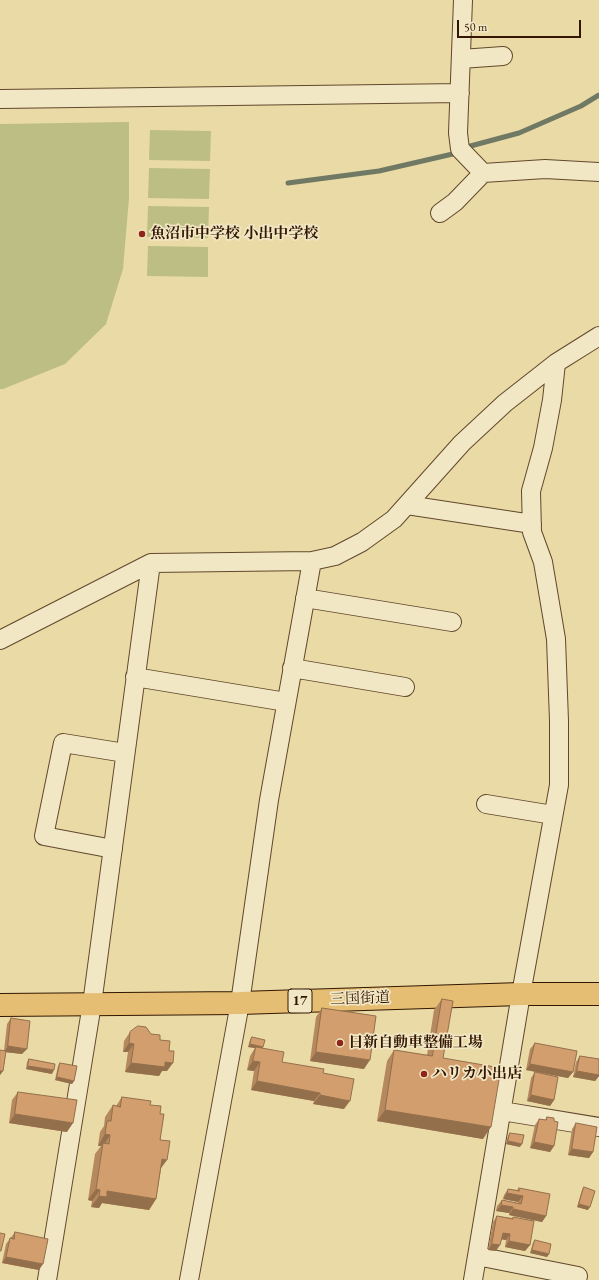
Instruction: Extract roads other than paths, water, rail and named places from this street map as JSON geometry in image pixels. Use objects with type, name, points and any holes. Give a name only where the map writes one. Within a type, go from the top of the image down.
[{"type":"highway","name":"三国街道","points":[[0,1005],[240,1003],[521,994],[599,994]]},
{"type":"street","points":[[463,0],[458,133],[464,153],[482,173]]},
{"type":"street","points":[[461,59],[503,56]]},
{"type":"street","points":[[0,99],[460,93]]},
{"type":"street","points":[[440,213],[455,202],[482,173],[545,168],[599,172]]},
{"type":"street","points":[[0,640],[150,563],[312,561],[335,556],[362,542],[394,519],[462,443],[499,408],[556,363],[599,336]]},
{"type":"street","points":[[473,1280],[521,994],[559,785],[559,721],[556,639],[543,562],[532,532],[531,491],[543,448],[552,400],[556,363]]},
{"type":"street","points":[[407,505],[532,524]]},
{"type":"street","points":[[189,1280],[240,1003],[269,800],[312,561]]},
{"type":"street","points":[[47,1280],[92,1004],[150,563]]},
{"type":"street","points":[[305,598],[452,622]]},
{"type":"street","points":[[292,668],[405,687]]},
{"type":"street","points":[[136,677],[286,702]]},
{"type":"street","points":[[113,849],[44,836],[62,743],[126,753]]},
{"type":"street","points":[[486,804],[554,815]]},
{"type":"street","points":[[502,1110],[599,1126]]},
{"type":"street","points":[[477,1256],[578,1276]]},
{"type":"waterway","points":[[288,183],[379,171],[457,153],[463,148],[519,133],[581,106],[599,95]]},
{"type":"place","name":"魚沼市中学校 小出中学校","points":[[142,234]]},
{"type":"place","name":"日新自動車整備工場","points":[[340,1043]]},
{"type":"place","name":"ハリカ小出店","points":[[424,1074]]}]
